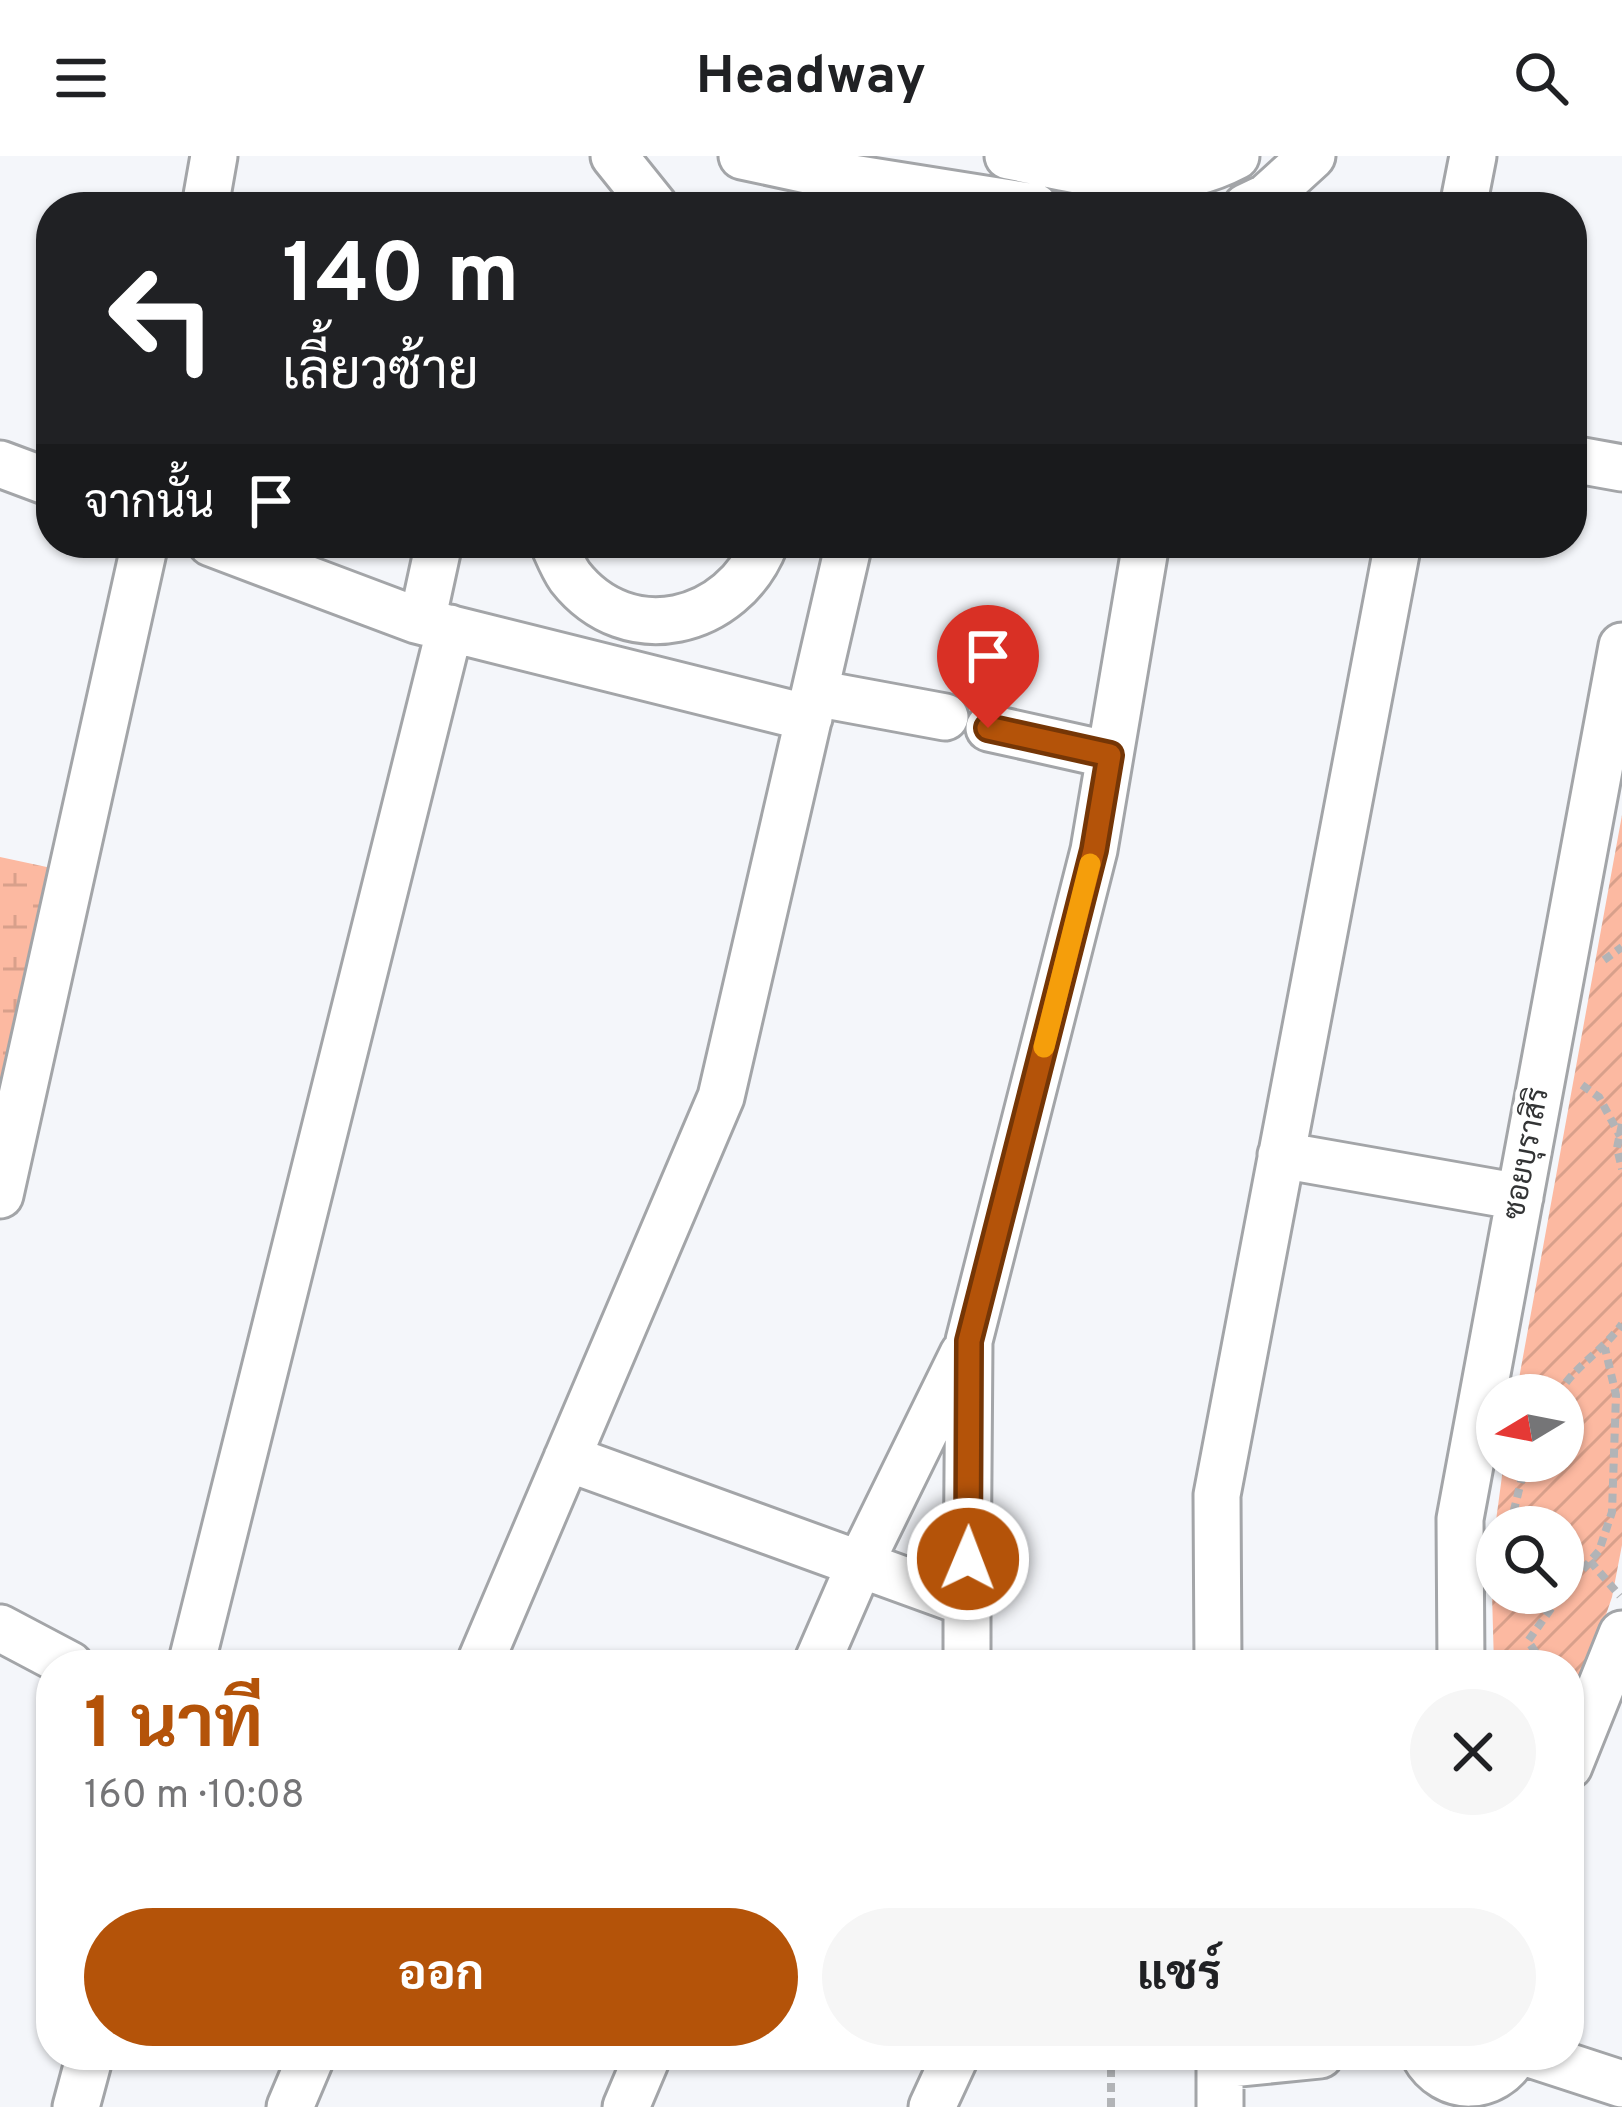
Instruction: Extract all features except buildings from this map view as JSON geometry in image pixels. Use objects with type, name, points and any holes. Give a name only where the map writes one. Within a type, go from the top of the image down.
[{"type":"street","points":[[208,192],[214,156]]},
{"type":"street","points":[[614,156],[643,192]]},
{"type":"street","points":[[742,156],[942,192]]},
{"type":"street","points":[[1008,156],[1125,178],[1181,178],[1235,156]]},
{"type":"street","points":[[1273,192],[1312,156]]},
{"type":"street","points":[[1466,192],[1473,156]]},
{"type":"street","points":[[1587,462],[1622,468]]},
{"type":"street","points":[[0,464],[36,477]]},
{"type":"street","points":[[0,1195],[142,558]]},
{"type":"street","points":[[252,558],[436,625],[625,672],[812,706],[967,722],[1110,755]]},
{"type":"street","points":[[194,1650],[436,625],[438,558]]},
{"type":"street","points":[[560,558],[569,576],[597,602],[630,617],[666,621],[701,614],[732,595],[759,558]]},
{"type":"street","points":[[485,1650],[721,1097],[846,558]]},
{"type":"street","points":[[823,1650],[969,1341],[1094,850],[1143,558]]},
{"type":"street","points":[[1218,1650],[1217,1495],[1395,558]]},
{"type":"street","points":[[625,672],[630,617]]},
{"type":"street","name":"ซอยบุราสิริ","points":[[1461,1650],[1460,1519],[1622,646]]},
{"type":"street","points":[[1281,1155],[1520,1197]]},
{"type":"street","points":[[967,1650],[969,1341]]},
{"type":"street","points":[[567,1458],[967,1603]]},
{"type":"street","points":[[0,1628],[42,1650]]},
{"type":"street","points":[[1584,1729],[1622,1634]]},
{"type":"street","points":[[76,2107],[86,2070]]},
{"type":"street","points":[[290,2107],[306,2070]]},
{"type":"street","points":[[626,2107],[642,2070]]},
{"type":"street","points":[[932,2107],[949,2070]]},
{"type":"street","points":[[1436,2070],[1468,2096],[1503,2070]]},
{"type":"street","points":[[1579,2070],[1622,2084]]},
{"type":"path","points":[[1543,1071],[1599,1097],[1619,1136]]},
{"type":"path","points":[[1622,1124],[1617,1148],[1622,1169]]},
{"type":"path","points":[[1574,1374],[1605,1348],[1622,1324]]},
{"type":"path","points":[[1584,1568],[1599,1551],[1612,1512],[1616,1395],[1605,1348]]},
{"type":"path","points":[[1590,1561],[1622,1598]]},
{"type":"path","points":[[1534,1650],[1528,1641],[1548,1614]]},
{"type":"path","points":[[1111,2070],[1111,2107]]},
{"type":"green space","points":[[1622,815],[1622,1545],[1612,1597],[1584,1680],[1584,1650],[1494,1650],[1493,1614],[1584,1614],[1584,1506],[1498,1506],[1501,1482],[1584,1482],[1584,1374],[1520,1374]]},
{"type":"green space","points":[[0,857],[56,869],[0,1111]]},
{"type":"slow traffic","points":[[1044,1047],[1090,864]]},
{"type":"route","points":[[968,1559],[969,1341],[1094,850],[1110,755],[988,728]]}]
